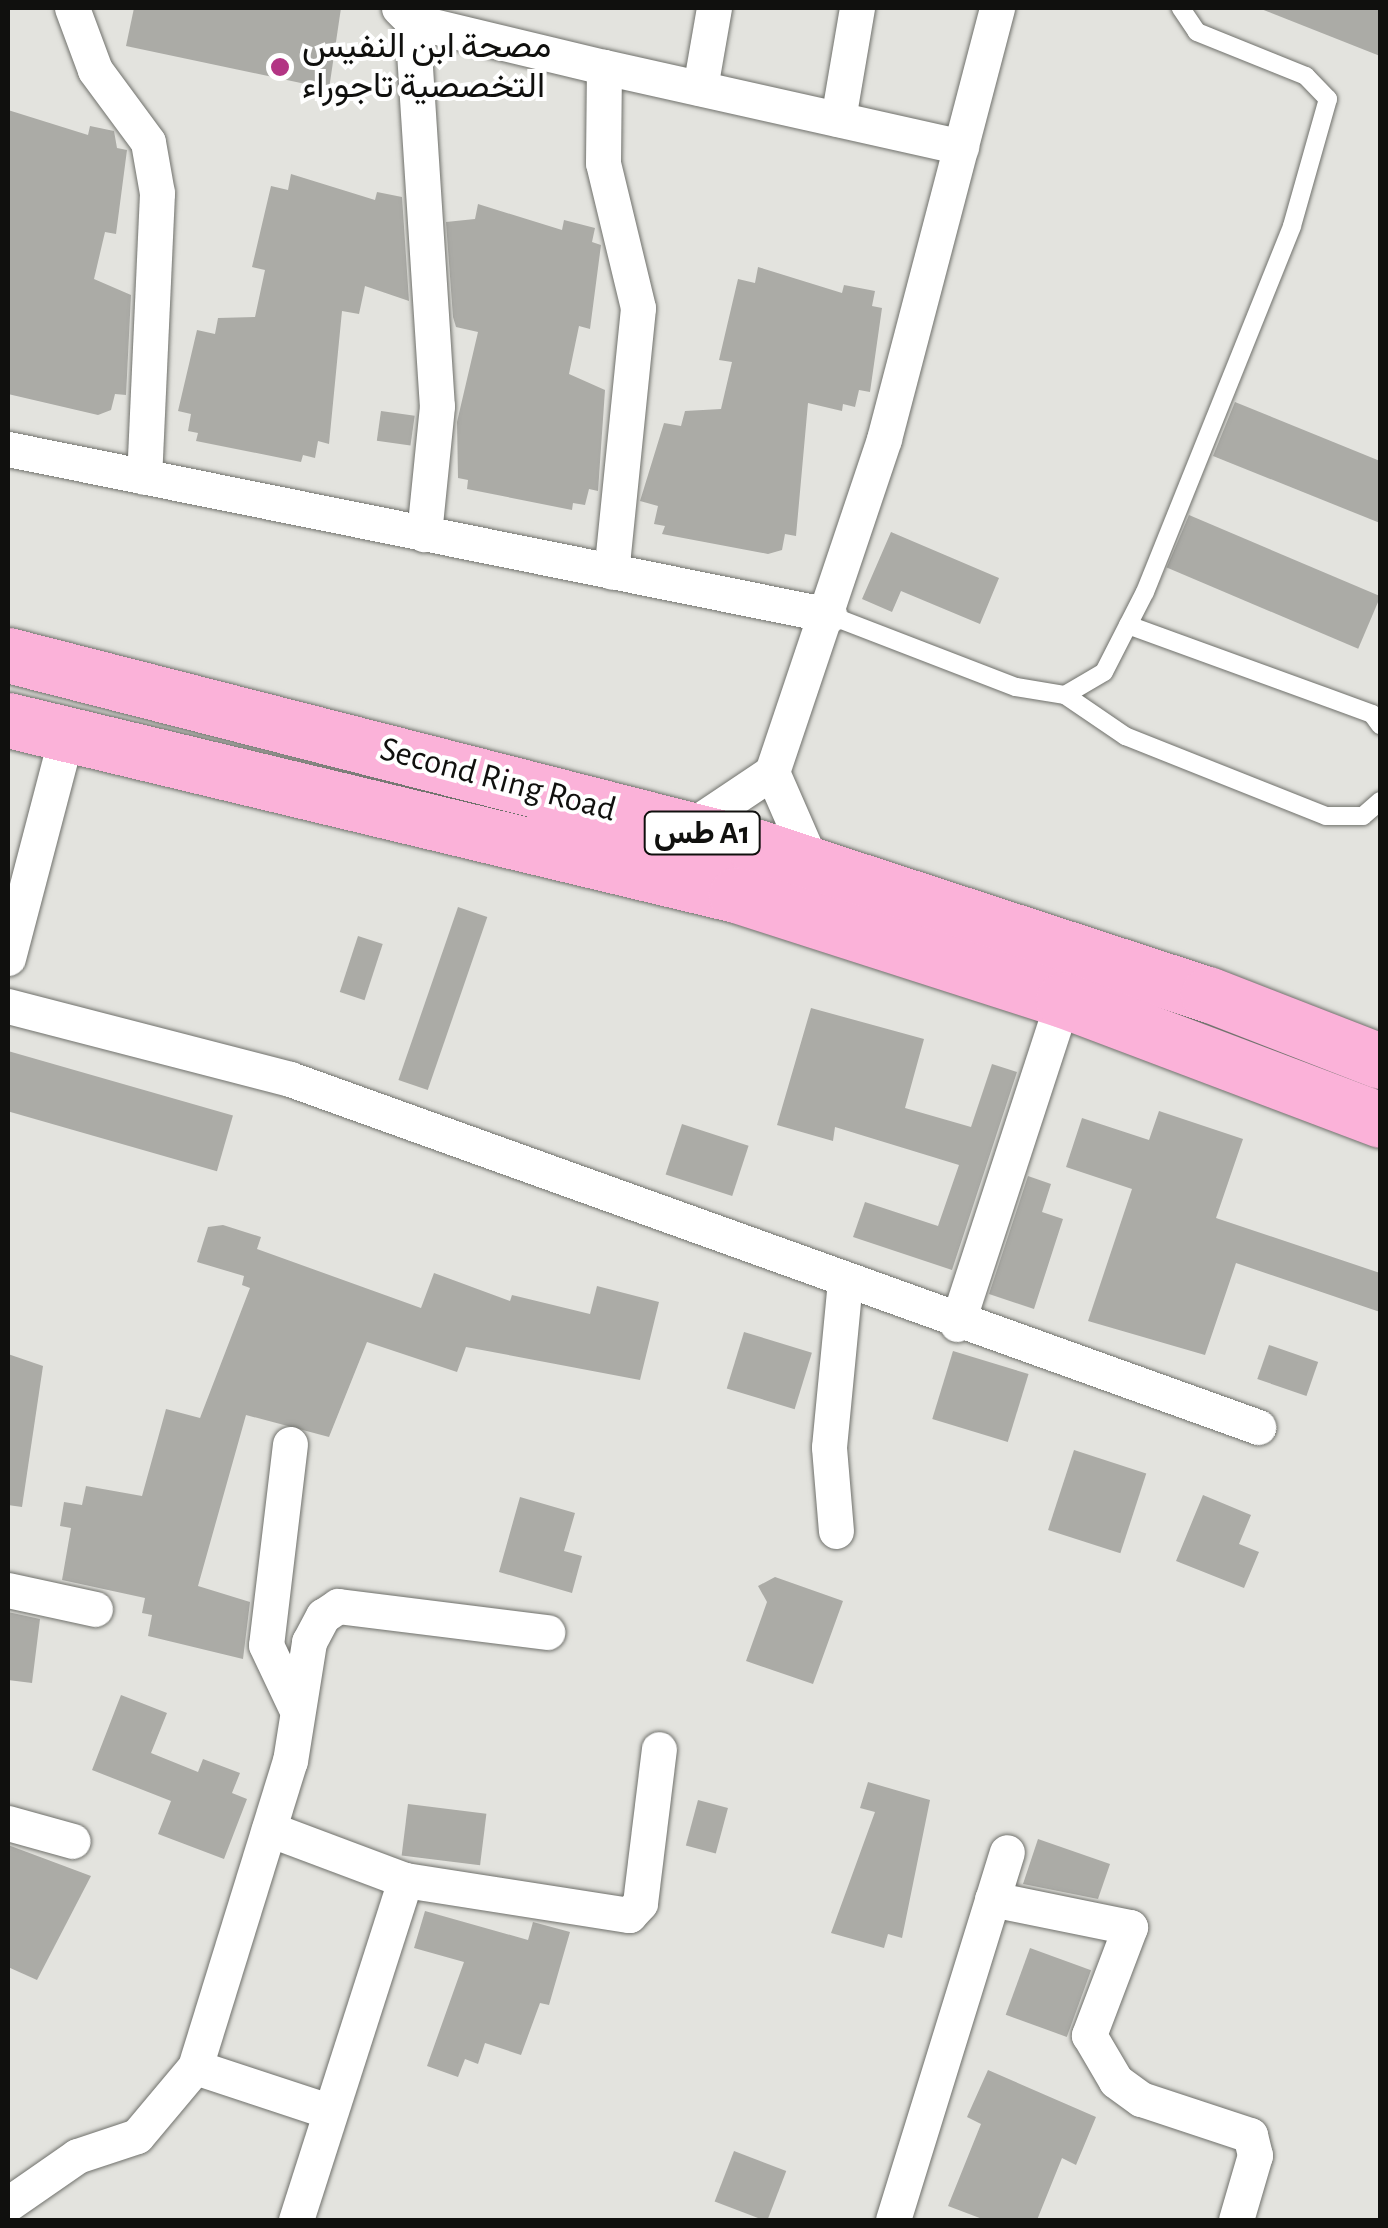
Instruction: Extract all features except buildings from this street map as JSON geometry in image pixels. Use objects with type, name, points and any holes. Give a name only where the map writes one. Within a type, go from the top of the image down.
[{"type":"highway","name":"Second Ring Road","points":[[8,655],[687,829],[813,866],[1208,994],[1380,1061]]},
{"type":"highway","name":"Second Ring Road","points":[[8,720],[736,895],[1063,1000],[1380,1120]]},
{"type":"street","points":[[72,8],[94,70],[148,142],[157,193],[144,477]]},
{"type":"street","points":[[700,88],[714,8]]},
{"type":"street","points":[[838,119],[857,8]]},
{"type":"street","points":[[687,829],[772,772],[829,615],[998,8]]},
{"type":"street","points":[[424,534],[437,406],[406,14],[604,66],[961,147]]},
{"type":"street","points":[[604,66],[603,163],[638,308],[611,572]]},
{"type":"street","points":[[8,449],[829,615]]},
{"type":"street","points":[[8,958],[68,733]]},
{"type":"street","points":[[772,772],[813,866]]},
{"type":"street","points":[[956,1324],[1063,1000]]},
{"type":"street","points":[[8,1006],[290,1080],[956,1324],[1258,1427]]},
{"type":"street","points":[[836,1530],[829,1447],[844,1281]]},
{"type":"street","points":[[290,1444],[266,1645],[295,1706]]},
{"type":"street","points":[[8,1590],[96,1610]]},
{"type":"street","points":[[8,2204],[76,2156],[136,2136],[195,2068],[269,1829],[309,1642],[322,1616],[338,1606],[547,1632]]},
{"type":"street","points":[[269,1829],[405,1880],[629,1915],[640,1904],[659,1749]]},
{"type":"street","points":[[8,1823],[73,1841]]},
{"type":"street","points":[[894,2220],[1007,1852]]},
{"type":"street","points":[[296,2220],[405,1880]]},
{"type":"street","points":[[992,1900],[1130,1927],[1088,2036],[1116,2081],[1141,2099],[1250,2135],[1255,2155],[1236,2220]]},
{"type":"street","points":[[195,2068],[328,2111]]},
{"type":"lane","points":[[1065,695],[1104,672],[1128,625],[1292,226],[1328,98],[1306,76],[1197,32],[1181,8]]},
{"type":"lane","points":[[829,615],[1016,687],[1065,695],[1125,736],[1326,816],[1363,816],[1380,801]]},
{"type":"lane","points":[[1128,625],[1372,714],[1380,726]]},
{"type":"place","name":"مصحة ابن النفيس التخصصية تاجوراء","points":[[280,67]]}]
